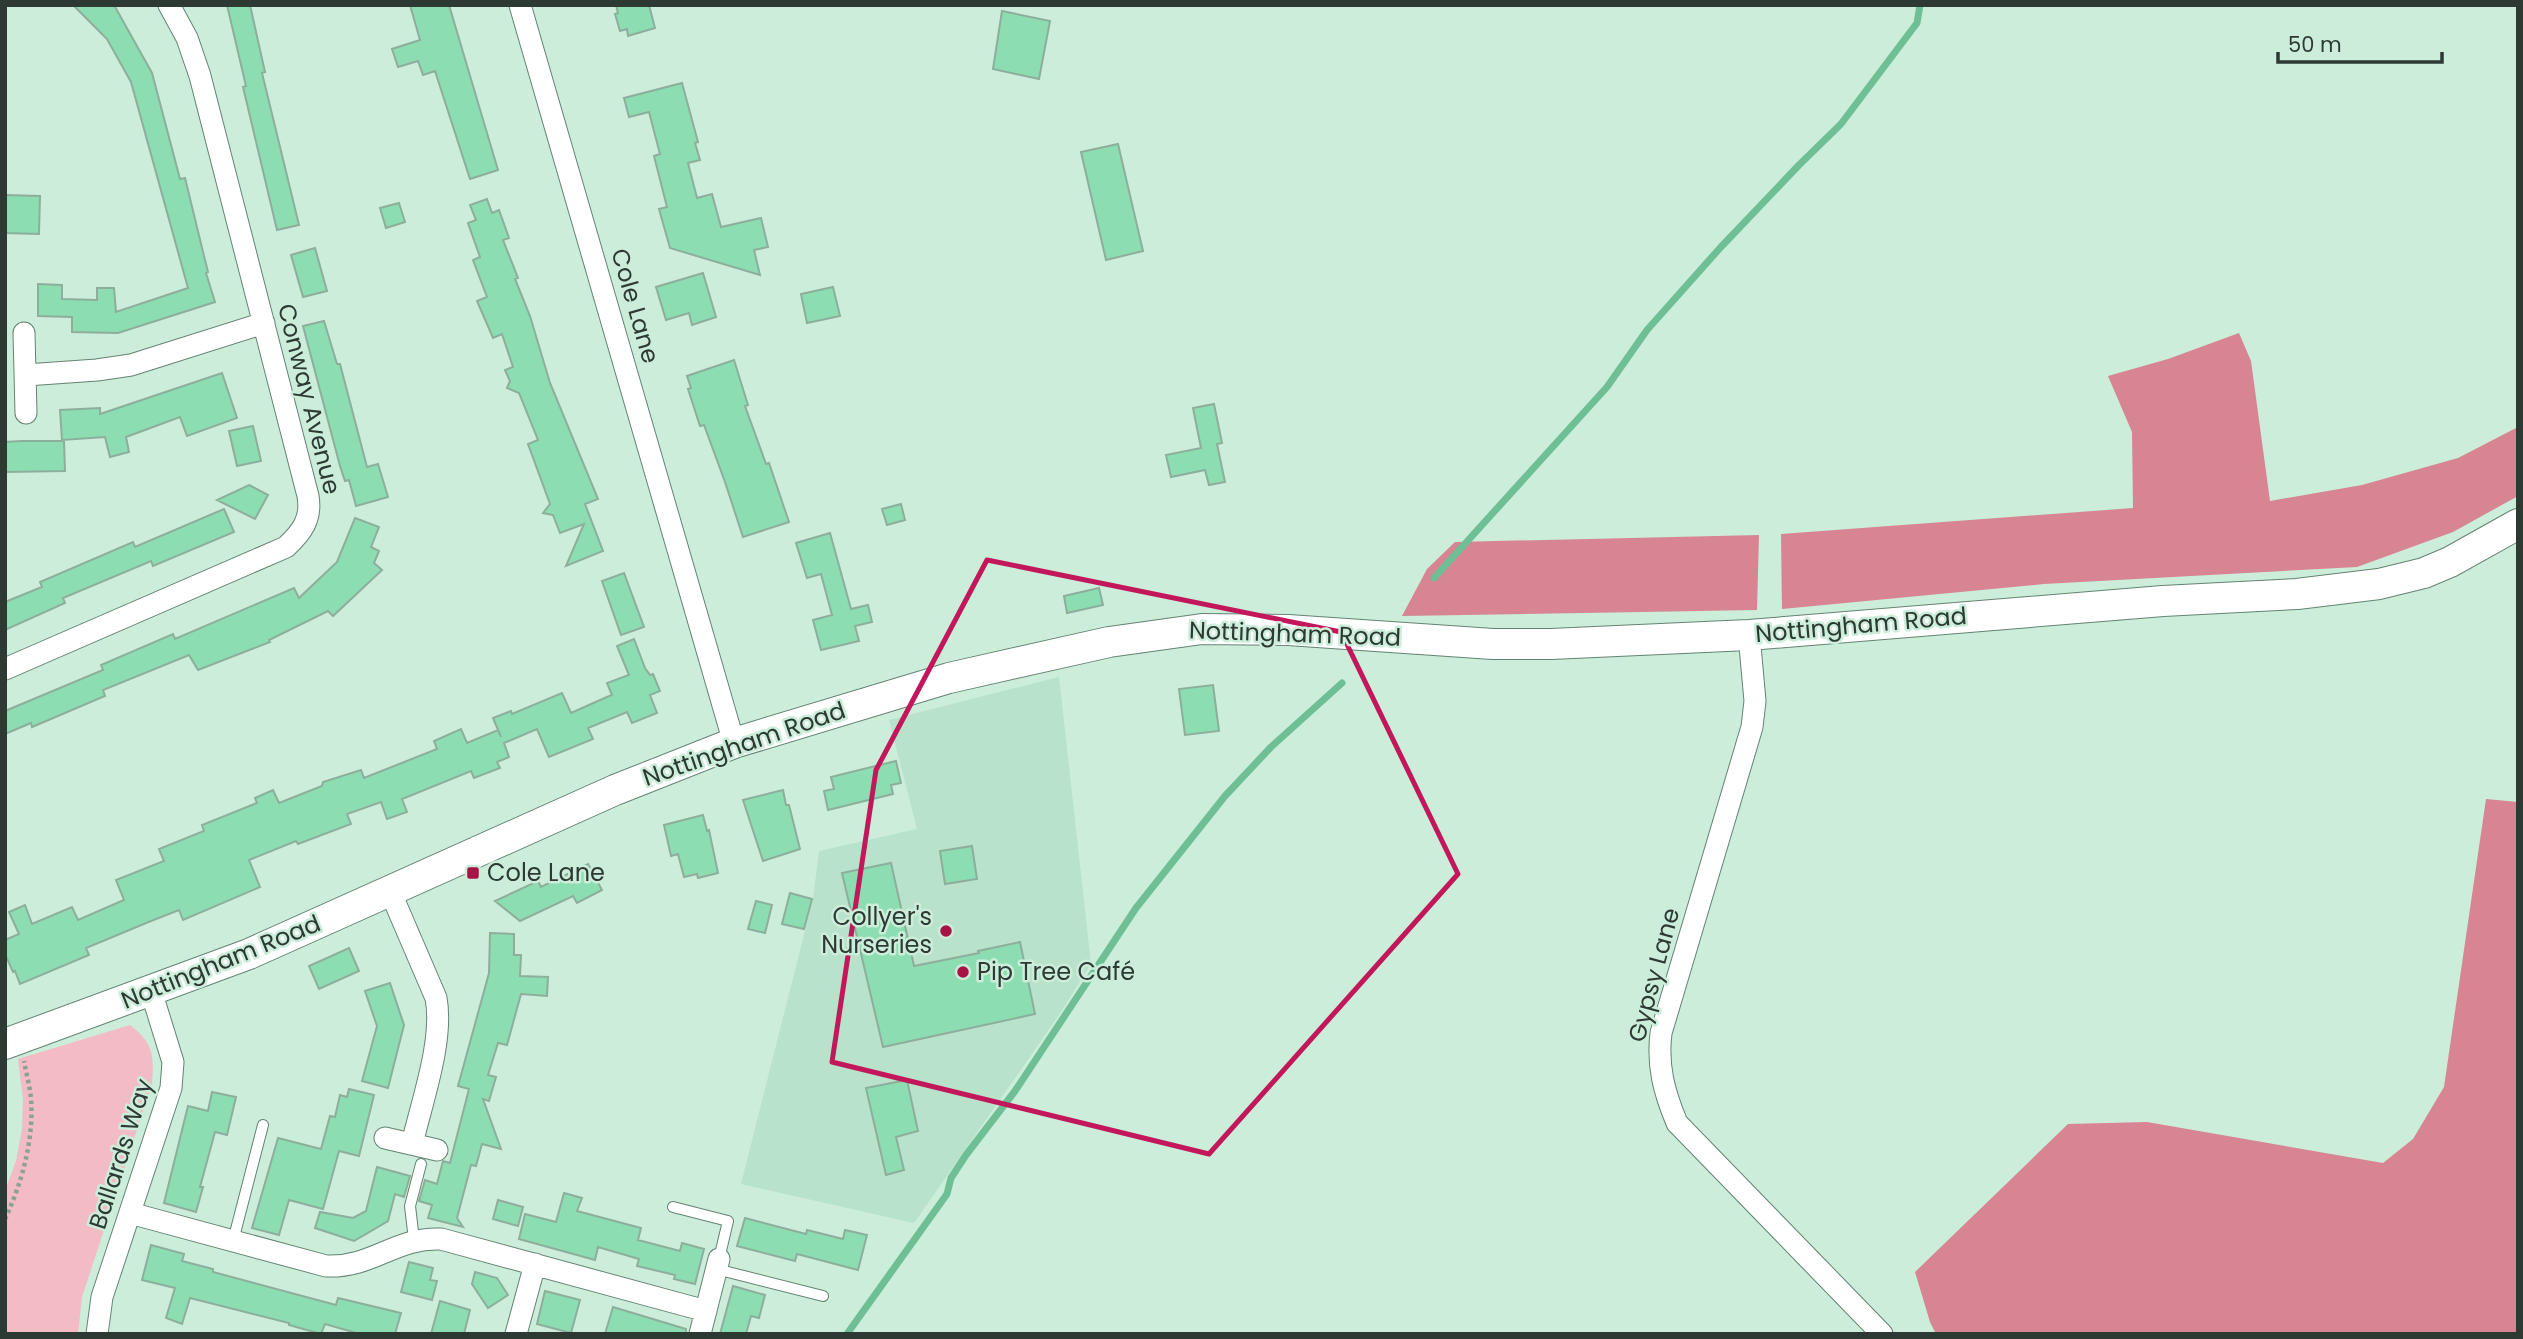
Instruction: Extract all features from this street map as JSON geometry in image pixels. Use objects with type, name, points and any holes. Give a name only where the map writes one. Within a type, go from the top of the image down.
[{"type":"main road","name":"Nottingham Road","points":[[14,1050],[151,991],[249,954],[615,790],[734,743],[950,678],[1109,642],[1182,631],[1288,629],[1493,643],[1749,635],[2149,601],[2297,594],[2366,586],[2424,573],[2450,562],[2518,524]]},
{"type":"street","name":"Conway Avenue","points":[[5,669],[286,547],[298,536],[309,516],[308,496],[194,57],[169,5]]},
{"type":"street","name":"Cole Lane","points":[[520,5],[734,743]]},
{"type":"street","points":[[26,375],[131,365],[264,323]]},
{"type":"street","points":[[24,333],[26,413]]},
{"type":"street","name":"Gypsy Lane","points":[[1749,635],[1755,701],[1752,727],[1661,1033],[1661,1075],[1667,1100],[1677,1123],[1882,1334]]},
{"type":"street","points":[[390,891],[436,998],[439,1011],[438,1035],[412,1144]]},
{"type":"street","name":"Ballards Way","points":[[97,1334],[102,1297],[171,1088],[173,1075],[169,1044],[151,991]]},
{"type":"street","points":[[386,1138],[412,1144],[429,1157]]},
{"type":"street","points":[[130,1213],[326,1266],[365,1262],[414,1240],[441,1240],[706,1311]]},
{"type":"street","points":[[516,1334],[535,1264]]},
{"type":"street","points":[[700,1334],[718,1264]]},
{"type":"lane","points":[[233,1241],[263,1125]]},
{"type":"lane","points":[[414,1240],[410,1206],[429,1157]]},
{"type":"lane","points":[[673,1207],[728,1221],[718,1264],[823,1296]]},
{"type":"path","points":[[5,1219],[21,1174],[30,1125],[31,1100],[14,1050]]},
{"type":"highlighted area","points":[[987,560],[1341,632],[1458,874],[1209,1154],[832,1062],[876,770]]},
{"type":"shaded area","points":[[2239,333],[2251,361],[2270,501],[2362,485],[2458,458],[2518,427],[2518,496],[2453,532],[2357,567],[2044,584],[1782,609],[1781,534],[2133,508],[2132,432],[2108,376],[2168,359]]},
{"type":"shaded area","points":[[1759,535],[1757,610],[1402,616],[1427,569],[1455,542]]},
{"type":"shaded area","name":"Collyer's Nurseries","points":[[1059,677],[1091,964],[1059,1015],[914,1223],[741,1184],[813,899],[819,851],[917,829],[889,720]]},
{"type":"shaded area","points":[[2486,799],[2518,802],[2518,1334],[1936,1334],[1915,1272],[2068,1124],[2147,1122],[2383,1163],[2413,1139],[2444,1087]]},
{"type":"shaded area","points":[[130,1025],[144,1038],[151,1051],[152,1084],[82,1297],[78,1334],[5,1334],[5,1191],[16,1161],[22,1129],[23,1099],[18,1059]]},
{"type":"building","points":[[73,5],[114,5],[152,73],[180,179],[185,178],[215,302],[118,333],[72,332],[72,317],[38,316],[38,284],[62,285],[62,299],[97,300],[97,288],[114,288],[116,312],[188,288],[131,82],[107,39]]},
{"type":"building","points":[[227,5],[250,5],[265,72],[262,73],[299,225],[277,230],[243,87],[246,86]]},
{"type":"building","points":[[410,5],[449,5],[498,170],[470,179],[435,71],[423,75],[418,61],[398,67],[392,49],[420,40]]},
{"type":"building","points":[[616,5],[649,5],[655,28],[628,36],[627,29],[620,31],[615,14],[618,13]]},
{"type":"building","points":[[1002,11],[1050,21],[1039,79],[993,69]]},
{"type":"building","points":[[682,83],[698,142],[695,143],[700,160],[688,163],[697,198],[712,194],[721,227],[761,218],[768,247],[754,250],[760,275],[670,248],[659,209],[667,207],[654,156],[660,154],[649,112],[629,117],[624,98]]},
{"type":"building","points":[[1118,144],[1143,251],[1106,260],[1081,152]]},
{"type":"building","points":[[5,195],[40,196],[39,234],[5,233]]},
{"type":"building","points":[[487,199],[492,213],[499,210],[509,238],[503,240],[518,278],[515,279],[530,316],[550,383],[598,499],[585,504],[603,551],[566,566],[584,524],[560,533],[553,515],[543,513],[550,504],[528,444],[538,440],[519,393],[507,388],[510,381],[505,370],[513,367],[502,334],[493,338],[477,301],[487,297],[473,260],[480,257],[468,223],[476,220],[470,205]]},
{"type":"building","points":[[399,203],[405,222],[386,228],[380,208]]},
{"type":"building","points":[[315,248],[327,291],[303,297],[291,255]]},
{"type":"building","points":[[703,273],[716,317],[692,325],[689,313],[666,320],[656,287]]},
{"type":"building","points":[[833,287],[840,316],[807,323],[801,294]]},
{"type":"building","points":[[324,321],[337,364],[340,364],[367,467],[378,464],[388,497],[356,506],[349,480],[345,481],[340,466],[303,326]]},
{"type":"building","points":[[734,360],[748,405],[745,406],[766,464],[769,463],[789,522],[743,537],[704,425],[700,426],[688,389],[691,388],[687,376]]},
{"type":"building","points":[[222,373],[237,418],[187,436],[180,417],[126,437],[129,452],[110,457],[105,437],[62,440],[60,410],[100,408],[100,414]]},
{"type":"building","points":[[1214,404],[1222,443],[1217,444],[1225,482],[1209,485],[1205,470],[1171,477],[1166,455],[1201,448],[1193,408]]},
{"type":"building","points":[[253,426],[261,461],[237,466],[229,431]]},
{"type":"building","points":[[64,441],[65,471],[5,472],[5,442]]},
{"type":"building","points":[[249,485],[268,495],[255,519],[217,500]]},
{"type":"building","points":[[901,504],[905,520],[887,525],[882,509]]},
{"type":"building","points":[[224,509],[234,532],[153,566],[151,561],[63,598],[65,603],[5,630],[5,602],[42,587],[40,582],[133,542],[135,547]]},
{"type":"building","points":[[355,518],[379,527],[371,547],[379,551],[374,563],[382,570],[333,616],[328,611],[269,640],[270,642],[198,670],[189,655],[103,690],[105,696],[32,727],[31,723],[5,734],[5,711],[103,670],[101,665],[173,634],[175,639],[294,588],[299,598],[337,562]]},
{"type":"building","points":[[830,533],[851,609],[868,605],[872,622],[855,626],[859,641],[821,650],[813,620],[832,615],[821,574],[807,578],[796,543]]},
{"type":"building","points":[[624,573],[644,627],[621,635],[602,581]]},
{"type":"building","points":[[1099,588],[1103,605],[1067,613],[1064,596]]},
{"type":"building","points":[[634,639],[645,668],[650,675],[653,674],[660,691],[650,695],[657,713],[632,723],[627,712],[588,728],[593,739],[549,757],[537,729],[504,743],[509,757],[497,762],[500,768],[474,778],[471,771],[402,799],[407,812],[387,819],[381,802],[347,814],[351,824],[298,844],[296,841],[249,860],[260,887],[183,920],[179,910],[151,921],[86,948],[89,955],[20,984],[15,971],[13,972],[5,954],[5,940],[19,934],[9,912],[25,905],[32,924],[72,907],[78,920],[124,900],[116,880],[164,861],[159,849],[204,831],[202,825],[257,803],[255,798],[273,790],[279,803],[322,786],[323,782],[361,770],[364,778],[437,749],[434,741],[461,729],[467,743],[498,730],[501,737],[493,718],[511,711],[512,714],[562,693],[571,713],[612,695],[607,683],[629,675],[617,646]]},
{"type":"building","points":[[1213,685],[1219,731],[1185,735],[1179,689]]},
{"type":"building","points":[[896,761],[901,783],[891,785],[893,794],[828,810],[824,791],[834,789],[831,777]]},
{"type":"building","points":[[783,790],[800,849],[763,861],[743,800]]},
{"type":"building","points":[[703,815],[718,873],[698,878],[697,874],[684,877],[678,854],[671,856],[664,825]]},
{"type":"building","points":[[972,846],[977,879],[945,884],[940,851]]},
{"type":"building","points":[[891,863],[914,966],[1020,942],[1035,1014],[883,1047],[842,873]]},
{"type":"building","points":[[588,864],[602,890],[577,903],[573,896],[520,921],[495,901],[538,881],[541,887]]},
{"type":"building","points":[[790,893],[812,899],[804,929],[782,924]]},
{"type":"building","points":[[756,901],[772,905],[765,933],[748,929]]},
{"type":"building","points":[[490,933],[514,934],[514,955],[521,955],[520,976],[548,977],[547,996],[521,994],[507,1045],[498,1043],[488,1075],[496,1077],[489,1101],[483,1099],[501,1149],[482,1144],[476,1166],[471,1165],[457,1218],[463,1227],[428,1218],[432,1205],[419,1201],[425,1180],[437,1184],[443,1161],[450,1163],[469,1089],[458,1086],[489,973]]},
{"type":"building","points":[[349,948],[359,971],[319,989],[309,966]]},
{"type":"building","points":[[390,983],[404,1025],[388,1088],[362,1081],[377,1026],[365,991]]},
{"type":"building","points":[[907,1080],[918,1131],[896,1137],[904,1170],[886,1175],[866,1088]]},
{"type":"building","points":[[349,1089],[374,1095],[359,1156],[339,1151],[323,1209],[289,1200],[279,1235],[252,1228],[278,1138],[321,1149],[330,1116],[335,1117],[340,1095],[347,1097]]},
{"type":"building","points":[[212,1092],[236,1097],[227,1135],[215,1132],[196,1212],[164,1203],[188,1106],[208,1111]]},
{"type":"building","points":[[377,1167],[410,1176],[404,1197],[395,1194],[388,1221],[354,1241],[315,1228],[320,1212],[353,1218],[366,1211]]},
{"type":"building","points":[[564,1193],[582,1198],[577,1211],[641,1228],[638,1240],[680,1251],[682,1243],[704,1249],[695,1284],[674,1279],[675,1275],[637,1266],[639,1259],[598,1247],[595,1260],[519,1239],[525,1214],[556,1222]]},
{"type":"building","points":[[498,1200],[523,1207],[518,1226],[493,1219]]},
{"type":"building","points":[[745,1218],[806,1234],[807,1230],[843,1239],[845,1230],[867,1235],[858,1270],[797,1254],[795,1261],[737,1246]]},
{"type":"building","points":[[151,1245],[184,1254],[182,1261],[213,1269],[213,1272],[336,1305],[338,1298],[401,1313],[395,1334],[360,1334],[325,1324],[321,1334],[289,1323],[190,1298],[182,1324],[166,1318],[175,1288],[142,1280]]},
{"type":"building","points":[[409,1262],[433,1268],[430,1280],[437,1281],[432,1300],[401,1292]]},
{"type":"building","points":[[475,1272],[497,1278],[508,1295],[488,1308],[472,1284]]},
{"type":"building","points":[[733,1286],[765,1295],[759,1318],[751,1316],[746,1334],[720,1334]]},
{"type":"building","points":[[545,1291],[580,1300],[571,1333],[537,1324]]},
{"type":"building","points":[[440,1301],[470,1310],[464,1334],[431,1334]]},
{"type":"building","points":[[613,1307],[686,1329],[686,1334],[605,1334]]},
{"type":"waterway","points":[[1434,578],[1607,387],[1647,330],[1720,248],[1841,124],[1917,23],[1920,5]]},
{"type":"waterway","points":[[847,1334],[947,1194],[951,1178],[966,1155],[1015,1091],[1136,908],[1225,796],[1271,747],[1342,683]]},
{"type":"place","name":"Cole Lane","points":[[473,873]]},
{"type":"place","name":"Collyer's Nurseries","points":[[946,931]]},
{"type":"place","name":"Pip Tree Café","points":[[963,972]]}]
